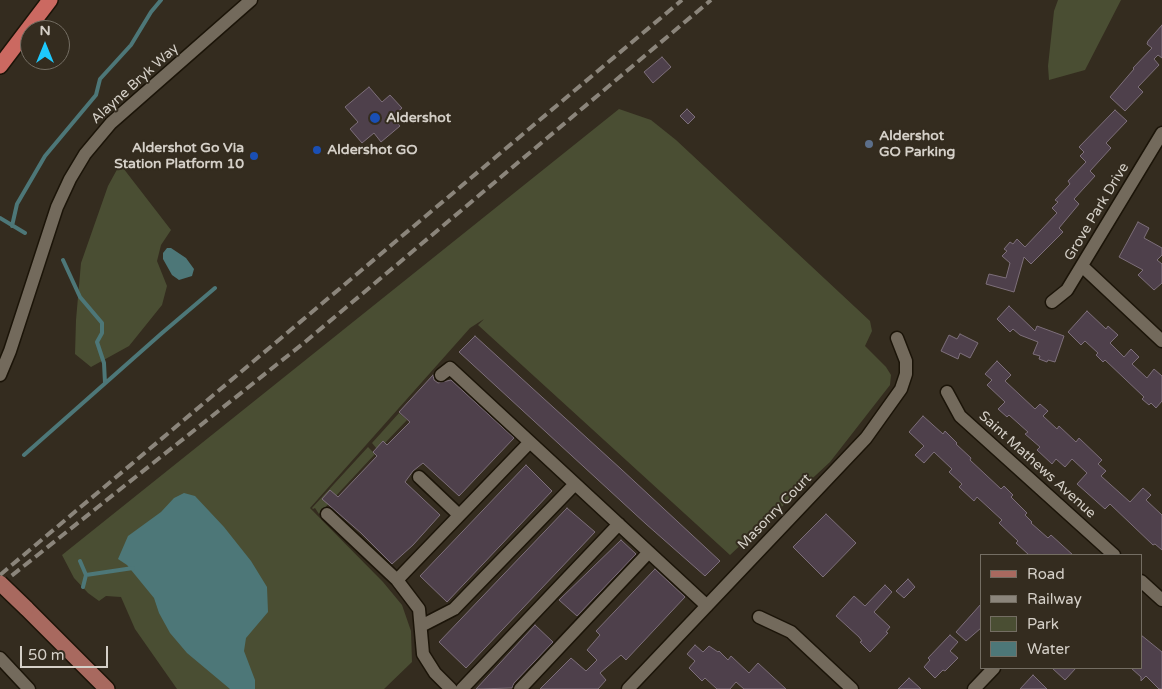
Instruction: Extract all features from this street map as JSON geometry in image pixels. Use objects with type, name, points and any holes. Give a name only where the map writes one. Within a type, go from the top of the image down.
[{"type":"highway","points":[[0,66],[50,0]]},
{"type":"main road","points":[[0,583],[107,689]]},
{"type":"street","name":"Alayne Bryk Way","points":[[0,375],[10,351],[57,207],[70,179],[85,154],[111,123],[251,0]]},
{"type":"street","name":"Grove Park Drive","points":[[1052,302],[1067,290],[1162,133]]},
{"type":"street","points":[[1082,266],[1162,341]]},
{"type":"street","name":"Masonry Court","points":[[628,689],[866,438],[901,389],[906,374],[906,361],[897,338]]},
{"type":"street","points":[[440,375],[450,368],[707,606]]},
{"type":"street","name":"Saint Mathews Avenue","points":[[947,392],[960,416],[1106,553]]},
{"type":"street","points":[[398,580],[530,442]]},
{"type":"street","points":[[419,477],[460,516]]},
{"type":"street","points":[[420,626],[454,609],[575,484]]},
{"type":"street","points":[[327,514],[398,580],[419,609],[423,654],[434,673],[451,689]]},
{"type":"street","points":[[462,689],[619,524]]},
{"type":"street","points":[[520,689],[649,552]]},
{"type":"street","points":[[1142,582],[1162,600]]},
{"type":"street","points":[[759,617],[791,632],[852,689]]},
{"type":"street","points":[[0,658],[30,689]]},
{"type":"street","points":[[974,689],[993,669]]},
{"type":"green space","points":[[1058,0],[1121,0],[1085,70],[1049,80],[1048,66],[1054,11]]},
{"type":"green space","points":[[619,109],[651,120],[676,140],[870,321],[872,331],[865,346],[886,367],[891,375],[890,385],[830,462],[730,555],[478,325],[484,319],[470,328],[310,508],[383,582],[402,605],[411,631],[412,662],[384,689],[177,689],[135,629],[121,597],[106,596],[99,601],[88,593],[74,578],[62,555]]},
{"type":"green space","points":[[120,164],[171,230],[161,245],[157,261],[167,286],[162,305],[129,346],[91,367],[75,354],[81,263],[108,186]]},
{"type":"green space","points":[[399,413],[407,420],[385,443],[383,441],[377,449],[372,443]]},
{"type":"green space","points":[[368,447],[375,454],[319,514],[315,508],[312,508]]},
{"type":"water","points":[[167,248],[171,248],[186,258],[194,269],[192,276],[179,280],[172,275],[163,259],[163,253]]},
{"type":"water","points":[[184,493],[195,496],[224,527],[251,561],[267,587],[268,612],[246,638],[244,651],[255,680],[255,689],[230,689],[187,653],[170,633],[159,613],[154,598],[127,565],[118,559],[128,536],[161,512],[174,498]]},
{"type":"building","points":[[1162,25],[1162,58],[1158,55],[1154,59],[1159,65],[1138,87],[1143,92],[1125,111],[1110,97],[1152,48],[1147,44],[1148,41]]},
{"type":"building","points":[[662,57],[671,67],[653,83],[644,72]]},
{"type":"building","points":[[369,87],[382,102],[390,95],[402,108],[392,117],[400,126],[381,142],[374,133],[362,143],[350,129],[358,122],[345,107]]},
{"type":"building","points":[[687,109],[695,117],[688,124],[680,116]]},
{"type":"building","points":[[1115,110],[1127,121],[1106,143],[1111,148],[1090,171],[1095,176],[1074,199],[1079,204],[1059,228],[1063,232],[1031,264],[1024,257],[1014,292],[986,284],[989,274],[1006,278],[1010,263],[1002,256],[1007,251],[1004,249],[1010,242],[1013,244],[1017,239],[1025,247],[1057,213],[1052,208],[1058,202],[1055,200],[1070,184],[1068,181],[1086,162],[1080,156],[1084,152],[1079,147]]},
{"type":"building","points":[[1138,222],[1149,228],[1144,238],[1162,248],[1162,255],[1157,260],[1162,264],[1162,283],[1154,290],[1138,275],[1143,270],[1119,257]]},
{"type":"building","points":[[1009,306],[1035,331],[1037,326],[1064,336],[1055,362],[1039,359],[1040,356],[1033,354],[1038,342],[1020,335],[1013,329],[1010,332],[997,319]]},
{"type":"building","points":[[1087,311],[1106,329],[1108,326],[1118,335],[1110,343],[1124,357],[1131,349],[1139,357],[1132,364],[1147,378],[1154,369],[1162,376],[1162,401],[1156,408],[1151,403],[1149,405],[1142,399],[1144,397],[1105,360],[1103,362],[1096,355],[1098,353],[1085,341],[1081,345],[1068,332]]},
{"type":"building","points":[[960,334],[978,343],[970,358],[960,353],[958,359],[941,351],[949,335],[957,339]]},
{"type":"building","points":[[475,336],[720,561],[705,576],[646,524],[459,352]]},
{"type":"building","points":[[997,361],[1011,375],[1005,381],[1035,409],[1040,404],[1048,411],[1043,416],[1057,429],[1059,426],[1076,442],[1079,438],[1102,460],[1098,464],[1106,471],[1101,476],[1130,502],[1143,488],[1151,495],[1146,500],[1162,515],[1162,550],[1155,544],[1153,545],[1110,504],[1105,509],[1077,484],[1087,473],[1072,459],[1065,467],[1056,459],[1052,464],[1037,450],[1040,447],[1025,434],[1028,432],[1009,415],[1007,417],[998,409],[1005,402],[987,385],[992,380],[985,374]]},
{"type":"building","points":[[433,375],[434,380],[438,383],[451,380],[514,438],[459,496],[423,463],[413,471],[405,482],[440,515],[413,545],[392,564],[361,533],[322,499],[330,490],[338,497],[377,456],[373,452],[383,441],[387,445],[410,422],[399,412]]},
{"type":"building","points":[[923,416],[943,434],[945,431],[971,458],[970,460],[1001,489],[1004,486],[1013,495],[1011,497],[1027,513],[1025,515],[1031,523],[1048,538],[1051,535],[1072,554],[1028,554],[1016,543],[1018,541],[999,523],[1002,520],[977,497],[974,501],[959,487],[962,484],[949,472],[952,469],[934,452],[924,463],[915,455],[924,446],[909,432]]},
{"type":"building","points":[[526,465],[552,491],[447,602],[420,576]]},
{"type":"building","points":[[567,508],[595,532],[466,668],[439,642]]},
{"type":"building","points":[[826,514],[856,543],[823,577],[793,547]]},
{"type":"building","points":[[621,540],[636,554],[577,616],[559,600]]},
{"type":"building","points":[[655,569],[685,597],[626,660],[621,655],[600,673],[606,680],[598,689],[540,689],[571,658],[586,671],[597,660],[587,650],[600,635],[596,631]]},
{"type":"building","points":[[908,579],[915,587],[904,598],[896,591]]},
{"type":"building","points":[[885,585],[892,592],[874,612],[890,627],[886,632],[888,633],[870,652],[860,642],[862,641],[859,637],[836,616],[854,596],[865,606]]},
{"type":"building","points":[[980,605],[980,629],[966,641],[956,632]]},
{"type":"building","points":[[535,625],[553,642],[514,683],[512,688],[476,689]]},
{"type":"building","points":[[950,635],[958,642],[950,651],[958,658],[935,678],[924,667],[930,660],[928,658]]},
{"type":"building","points":[[1142,636],[1162,652],[1162,689],[1159,689],[1146,676],[1141,681],[1141,677],[1132,669],[1142,669]]},
{"type":"building","points":[[695,645],[703,652],[709,646],[719,651],[728,660],[731,656],[749,673],[758,663],[786,689],[744,689],[736,682],[730,689],[717,689],[705,678],[702,681],[689,668],[695,661],[687,654]]},
{"type":"building","points":[[1053,669],[1075,669],[1065,680]]},
{"type":"building","points":[[1033,675],[1047,689],[1020,689]]},
{"type":"building","points":[[909,678],[921,689],[898,689]]},
{"type":"waterway","points":[[12,226],[17,204],[45,156],[96,95],[100,79],[131,45],[151,12],[161,0]]},
{"type":"waterway","points":[[0,218],[25,233]]},
{"type":"waterway","points":[[63,260],[80,297],[102,323],[102,333],[97,342],[104,363],[105,383]]},
{"type":"waterway","points":[[24,455],[215,288]]},
{"type":"waterway","points":[[80,561],[86,575],[83,587]]},
{"type":"waterway","points":[[86,575],[133,568]]},
{"type":"railway","points":[[0,575],[682,0]]},
{"type":"railway","points":[[0,585],[305,342],[711,0]]},
{"type":"place","name":"Aldershot","points":[[375,118]]},
{"type":"place","name":"Aldershot GO Parking","points":[[869,144]]},
{"type":"place","name":"Aldershot GO","points":[[317,150]]},
{"type":"place","name":"Aldershot Go Via Station Platform 10","points":[[254,156]]}]
